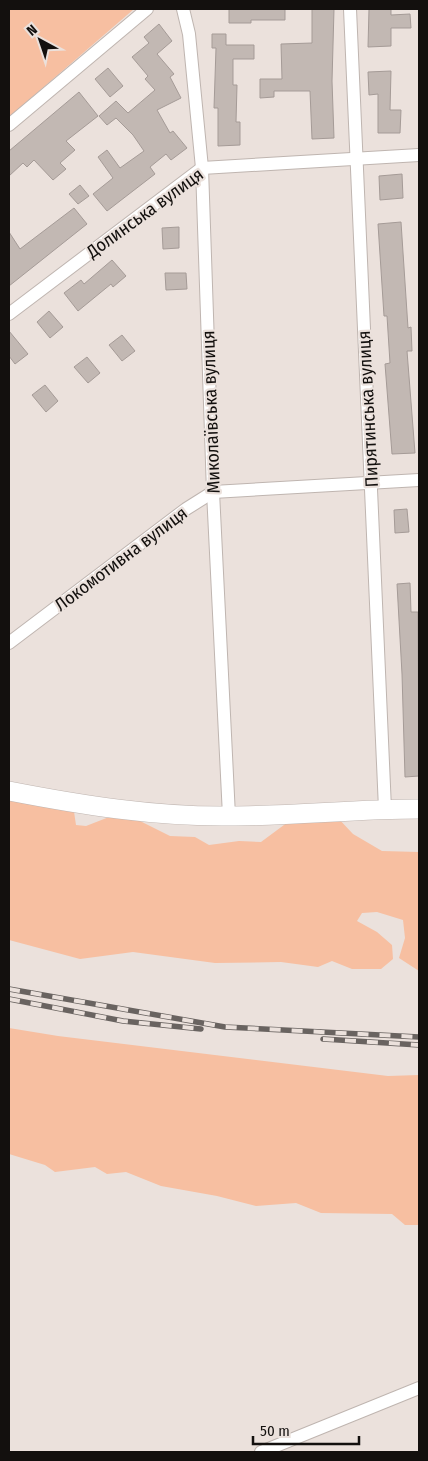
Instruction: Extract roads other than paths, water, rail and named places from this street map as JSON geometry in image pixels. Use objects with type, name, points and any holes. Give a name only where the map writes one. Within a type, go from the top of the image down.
[{"type":"street","points":[[9,125],[147,9]]},
{"type":"street","name":"Миколаївська вулиця","points":[[183,9],[189,34],[202,168],[229,816]]},
{"type":"street","name":"Пирятинська вулиця","points":[[350,9],[385,809]]},
{"type":"street","name":"Долинська вулиця","points":[[9,314],[202,168],[419,154]]},
{"type":"street","name":"Локомотивна вулиця","points":[[9,643],[186,509],[214,492],[419,480]]},
{"type":"street","points":[[9,791],[64,802],[138,811],[229,816],[419,809]]},
{"type":"street","points":[[261,1452],[419,1388]]},
{"type":"railway","points":[[9,989],[225,1027],[419,1037]]},
{"type":"railway","points":[[9,999],[123,1021],[201,1029]]},
{"type":"railway","points":[[323,1039],[419,1045]]}]
